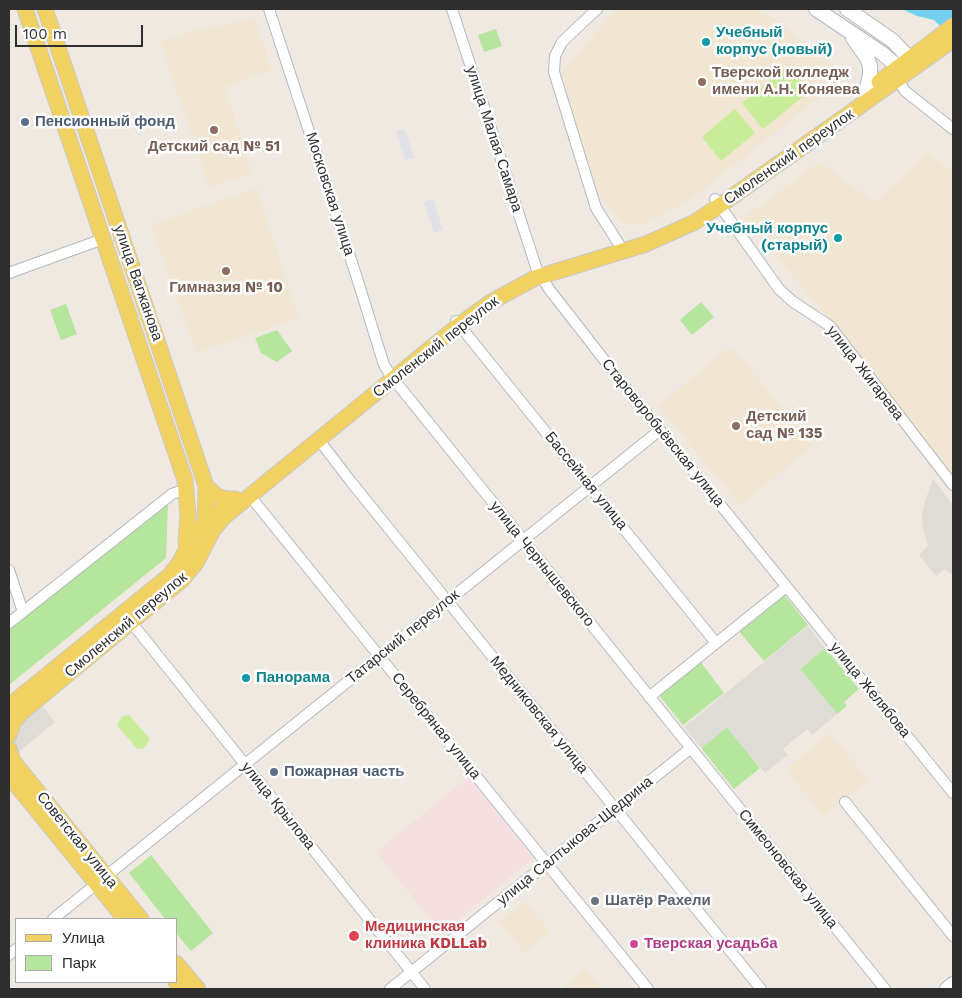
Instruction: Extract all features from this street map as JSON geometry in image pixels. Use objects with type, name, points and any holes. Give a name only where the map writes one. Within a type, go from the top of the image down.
[{"type":"main road","name":"улица Вагжанова","points":[[25,9],[185,484],[191,556]]},
{"type":"main road","name":"улица Вагжанова","points":[[46,9],[213,508],[205,522],[204,540],[191,556]]},
{"type":"main road","points":[[816,9],[904,68]]},
{"type":"main road","points":[[847,9],[893,41],[904,68]]},
{"type":"main road","points":[[849,31],[858,32],[862,28],[860,18]]},
{"type":"main road","points":[[930,50],[953,26]]},
{"type":"main road","points":[[849,31],[869,64],[870,75],[866,92]]},
{"type":"main road","points":[[930,50],[953,40]]},
{"type":"main road","name":"Смоленский переулок","points":[[9,735],[13,723],[21,713],[132,624],[183,579],[191,556],[216,526],[242,500],[457,322],[539,273],[671,234],[930,50]]},
{"type":"main road","name":"Смоленский переулок","points":[[717,203],[866,92],[904,68]]},
{"type":"main road","name":"Смоленский переулок","points":[[213,508],[242,500],[319,440],[391,376]]},
{"type":"main road","points":[[185,484],[194,494],[213,508]]},
{"type":"main road","points":[[206,486],[217,496],[226,499],[242,500]]},
{"type":"main road","name":"Смоленский переулок","points":[[9,706],[170,575],[180,562],[191,556]]},
{"type":"main road","name":"Советская улица","points":[[11,755],[102,880],[124,918]]},
{"type":"main road","name":"Советская улица","points":[[9,776],[102,880],[140,918]]},
{"type":"main road","points":[[178,965],[198,989]]},
{"type":"main road","points":[[947,989],[953,984]]},
{"type":"street","name":"Московская улица","points":[[269,9],[358,278],[384,365],[391,376]]},
{"type":"street","name":"улица Малая Самара","points":[[452,9],[539,273]]},
{"type":"street","points":[[597,9],[577,26],[560,45],[555,56],[554,72],[596,208],[622,248]]},
{"type":"street","points":[[904,68],[905,92],[953,129]]},
{"type":"street","name":"улица Жигарева","points":[[717,203],[779,289],[792,301],[830,326],[953,485]]},
{"type":"street","points":[[9,273],[103,239]]},
{"type":"street","name":"Староворобьёвская улица","points":[[539,273],[560,303],[786,587]]},
{"type":"street","name":"Бассейная улица","points":[[457,322],[716,643]]},
{"type":"street","name":"улица Чернышевского","points":[[391,376],[690,748]]},
{"type":"street","name":"Татарский переулок","points":[[54,918],[660,430]]},
{"type":"street","name":"Медниковская улица","points":[[319,440],[761,989]]},
{"type":"street","points":[[9,623],[185,484]]},
{"type":"street","name":"Серебряная улица","points":[[242,500],[306,564],[648,989]]},
{"type":"street","points":[[9,570],[23,612]]},
{"type":"street","points":[[649,697],[786,587]]},
{"type":"street","name":"улица Желябова","points":[[786,587],[953,793]]},
{"type":"street","name":"улица Крылова","points":[[132,624],[425,989]]},
{"type":"street","name":"улица Салтыкова-Щедрина","points":[[390,989],[690,748]]},
{"type":"street","name":"Симеоновская улица","points":[[690,748],[885,989]]},
{"type":"street","points":[[845,802],[953,936]]},
{"type":"shaded area","name":"Тверской колледж имени А.Н. Коняева","points":[[617,9],[761,9],[847,76],[686,203],[644,225],[620,222],[598,195],[561,72]]},
{"type":"shaded area","name":"Детский сад № 51","points":[[254,17],[272,70],[225,87],[252,174],[209,187],[160,41],[217,24],[219,28]]},
{"type":"shaded area","points":[[405,129],[414,158],[405,160],[396,131]]},
{"type":"shaded area","points":[[928,152],[953,173],[953,479],[822,310],[743,218],[820,162],[875,203]]},
{"type":"shaded area","name":"Гимназия № 10","points":[[257,188],[299,318],[196,353],[151,225]]},
{"type":"shaded area","points":[[433,199],[443,230],[434,233],[424,202]]},
{"type":"shaded area","name":"Детский сад № 135","points":[[731,346],[814,446],[740,505],[658,406]]},
{"type":"shaded area","points":[[933,479],[953,505],[953,575],[945,569],[936,576],[919,555],[928,546],[922,515]]},
{"type":"shaded area","points":[[808,626],[825,648],[800,669],[837,714],[812,735],[807,729],[783,749],[788,755],[765,773],[727,727],[701,748],[684,727]]},
{"type":"shaded area","points":[[24,684],[55,722],[9,760],[9,696]]},
{"type":"shaded area","points":[[830,733],[868,780],[823,816],[786,769]]},
{"type":"shaded area","points":[[469,777],[534,858],[442,933],[376,852]]},
{"type":"shaded area","points":[[525,901],[550,933],[525,953],[499,921]]},
{"type":"shaded area","points":[[585,969],[601,989],[560,989]]},
{"type":"green space","points":[[496,29],[502,46],[484,52],[478,35]]},
{"type":"green space","points":[[788,65],[810,91],[763,129],[742,103]]},
{"type":"green space","points":[[735,109],[755,133],[721,161],[702,137]]},
{"type":"green space","points":[[701,302],[714,317],[692,335],[680,320]]},
{"type":"green space","points":[[66,304],[77,334],[61,340],[50,310]]},
{"type":"green space","points":[[277,330],[292,351],[277,362],[261,353],[255,338]]},
{"type":"green space","points":[[168,502],[166,558],[9,685],[9,630]]},
{"type":"green space","points":[[782,592],[808,625],[764,661],[737,629]]},
{"type":"green space","points":[[825,648],[859,689],[844,702],[847,706],[837,714],[800,669]]},
{"type":"green space","points":[[700,661],[724,693],[683,725],[658,694]]},
{"type":"green space","points":[[129,715],[150,739],[144,748],[137,749],[117,725],[122,716]]},
{"type":"green space","points":[[727,727],[760,768],[734,789],[701,748]]},
{"type":"green space","points":[[151,855],[213,933],[191,951],[178,935],[178,918],[164,918],[129,873]]},
{"type":"water","points":[[902,9],[953,9],[953,39],[934,20],[917,16]]},
{"type":"place","name":"Учебный корпус (новый)","points":[[706,42]]},
{"type":"place","name":"Тверской колледж имени А.Н. Коняева","points":[[702,82]]},
{"type":"place","name":"Пенсионный фонд","points":[[25,122]]},
{"type":"place","name":"Детский сад № 51","points":[[214,130]]},
{"type":"place","name":"Учебный корпус (старый)","points":[[838,238]]},
{"type":"place","name":"Гимназия № 10","points":[[226,271]]},
{"type":"place","name":"Детский сад № 135","points":[[736,426]]},
{"type":"place","name":"Панорама","points":[[246,678]]},
{"type":"place","name":"Пожарная часть","points":[[274,772]]},
{"type":"place","name":"Шатёр Рахели","points":[[595,901]]},
{"type":"place","name":"Медицинская клиника KDLLab","points":[[354,936]]},
{"type":"place","name":"Тверская усадьба","points":[[634,944]]}]
